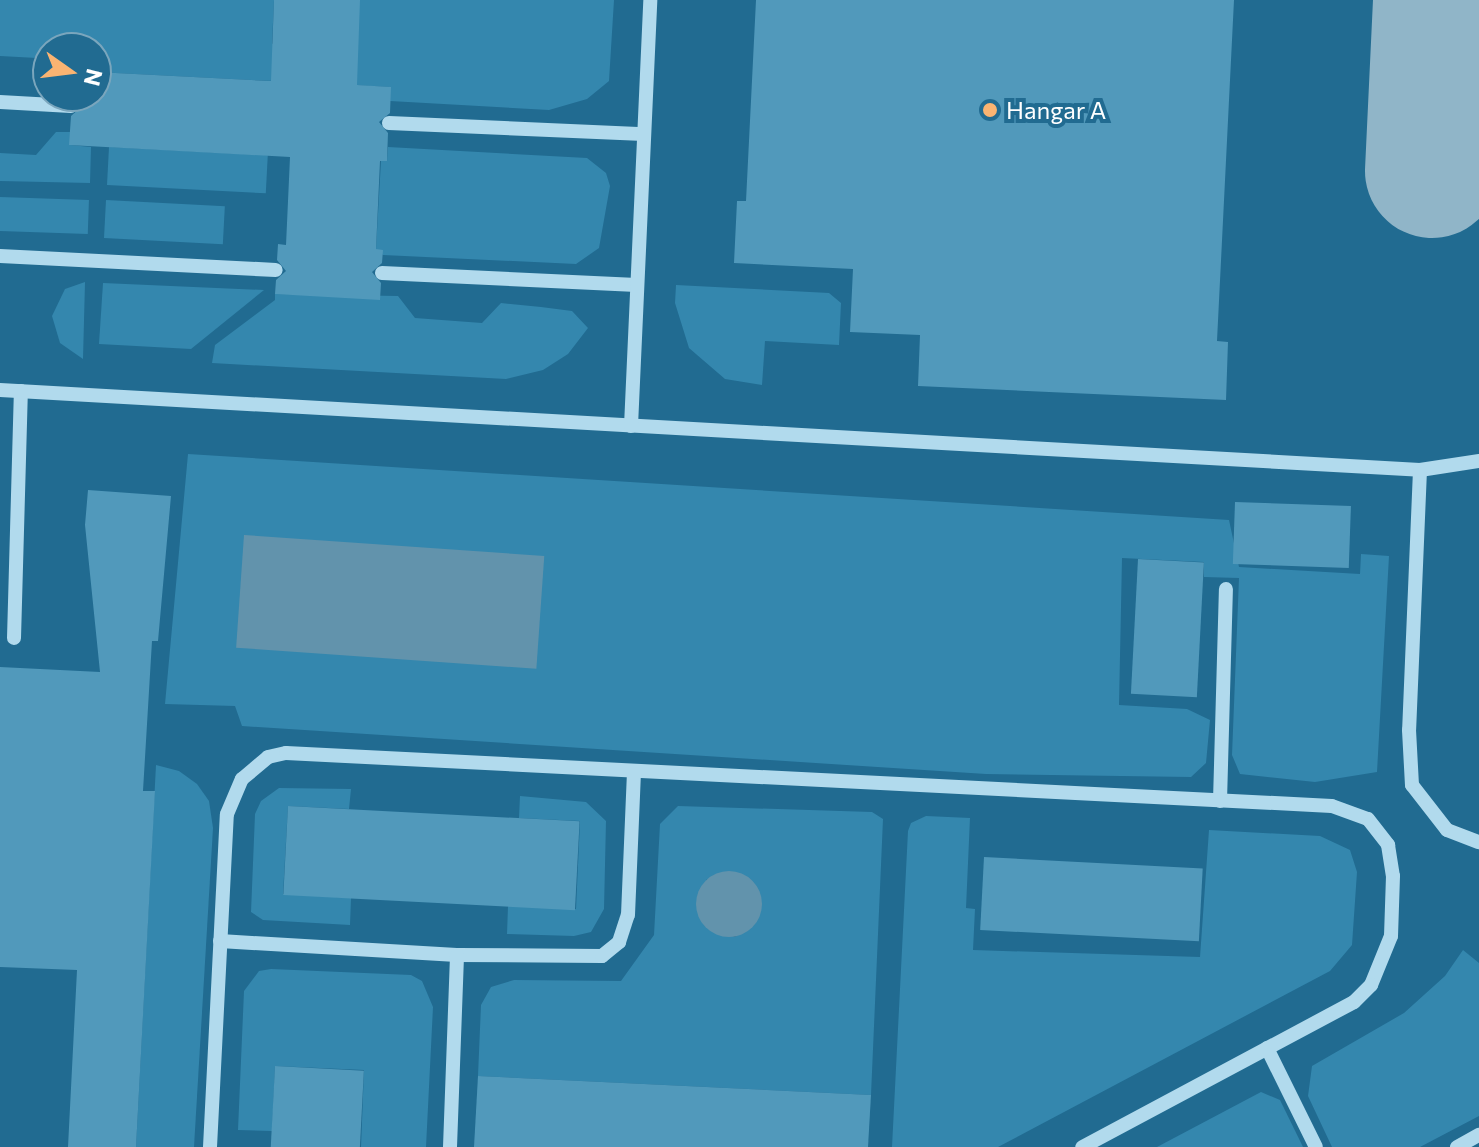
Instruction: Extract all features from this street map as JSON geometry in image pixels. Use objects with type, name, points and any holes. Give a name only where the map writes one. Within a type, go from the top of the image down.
[{"type":"lane","points":[[631,426],[650,0]]},
{"type":"lane","points":[[0,102],[32,104]]},
{"type":"lane","points":[[389,123],[644,134]]},
{"type":"lane","points":[[0,256],[276,270]]},
{"type":"lane","points":[[382,273],[637,285]]},
{"type":"lane","points":[[0,390],[1420,470],[1479,461]]},
{"type":"lane","points":[[14,638],[21,391]]},
{"type":"lane","points":[[1420,470],[1409,730],[1412,785],[1447,830],[1479,842]]},
{"type":"lane","points":[[1220,801],[1226,589]]},
{"type":"lane","points":[[210,1147],[227,814],[242,779],[268,757],[286,753],[1220,801],[1351,811],[1379,831],[1392,858],[1391,936],[1371,985],[1354,1002],[1082,1147]]},
{"type":"lane","points":[[220,941],[457,955],[590,958],[619,942],[628,915],[634,772]]},
{"type":"lane","points":[[450,1147],[457,955]]},
{"type":"lane","points":[[1267,1048],[1316,1147]]},
{"type":"lane","points":[[1457,1147],[1479,1135]]},
{"type":"shaded area","points":[[0,0],[274,0],[272,44],[360,0],[614,0],[609,81],[587,99],[549,110],[390,101],[390,87],[112,73],[112,32],[32,32],[32,58],[0,56]]},
{"type":"shaded area","points":[[56,132],[70,132],[70,145],[91,147],[90,183],[0,181],[0,153],[36,155]]},
{"type":"shaded area","points":[[109,147],[268,155],[266,193],[107,185]]},
{"type":"shaded area","points":[[388,147],[587,158],[606,173],[610,186],[599,248],[576,264],[383,255],[376,249],[381,161],[387,161]]},
{"type":"shaded area","points":[[0,197],[89,200],[88,234],[0,231]]},
{"type":"shaded area","points":[[106,200],[225,206],[223,244],[104,238]]},
{"type":"shaded area","points":[[85,282],[83,359],[60,343],[52,316],[65,289]]},
{"type":"shaded area","points":[[103,283],[264,290],[191,349],[99,344]]},
{"type":"shaded area","points":[[676,285],[829,293],[841,303],[839,345],[765,341],[762,385],[725,379],[689,348],[675,303]]},
{"type":"shaded area","points":[[275,294],[398,296],[415,318],[482,323],[501,303],[541,307],[572,311],[588,328],[568,354],[543,370],[506,379],[212,363],[215,345],[275,300]]},
{"type":"shaded area","points":[[188,454],[1229,520],[1239,567],[1360,574],[1361,554],[1389,556],[1377,772],[1315,782],[1240,774],[1232,755],[1239,578],[1204,577],[1204,562],[1122,558],[1119,705],[1187,709],[1210,720],[1206,763],[1191,777],[986,774],[242,726],[235,706],[165,704]]},
{"type":"shaded area","points":[[244,535],[544,556],[536,669],[236,648]]},
{"type":"shaded area","points":[[156,765],[179,771],[197,784],[209,801],[213,828],[194,1147],[136,1147]]},
{"type":"shaded area","points":[[279,788],[351,789],[349,809],[288,806],[283,894],[351,898],[350,925],[263,920],[251,912],[255,814],[261,801]]},
{"type":"shaded area","points":[[520,796],[586,802],[606,821],[604,909],[591,932],[574,936],[507,934],[508,906],[576,909],[580,821],[519,818]]},
{"type":"shaded area","points":[[678,806],[872,812],[883,819],[871,1095],[478,1076],[481,1005],[491,987],[514,980],[621,981],[654,935],[660,824]],"holes":[[[707,879],[754,925],[735,937],[705,926],[697,897]]]},
{"type":"shaded area","points":[[926,816],[970,818],[966,908],[975,909],[973,950],[1200,957],[1209,830],[1320,836],[1350,850],[1357,872],[1352,945],[1330,971],[998,1147],[892,1147],[908,831],[911,823]]},
{"type":"shaded area","points":[[729,871],[742,873],[757,886],[762,904],[760,917],[747,932],[729,937],[716,935],[701,922],[696,904],[698,891],[711,876]]},
{"type":"shaded area","points":[[1463,950],[1479,963],[1479,1116],[1420,1147],[1332,1147],[1308,1096],[1312,1066],[1404,1013],[1445,976]]},
{"type":"shaded area","points":[[259,971],[411,975],[422,981],[433,1007],[426,1147],[361,1147],[364,1070],[275,1066],[272,1131],[238,1130],[244,991]]},
{"type":"shaded area","points":[[1261,1092],[1280,1100],[1303,1147],[1157,1147]]},
{"type":"building","points":[[274,0],[360,0],[357,85],[391,87],[390,113],[379,122],[388,133],[387,161],[380,161],[376,249],[383,250],[382,263],[372,272],[381,283],[380,300],[275,294],[276,280],[286,271],[277,260],[278,244],[286,245],[290,157],[69,145],[71,116],[75,112],[112,112],[112,73],[271,81]]},
{"type":"building","name":"Hangar A","points":[[756,0],[1234,0],[1217,341],[1228,342],[1226,400],[918,386],[920,335],[850,332],[853,269],[734,263],[737,201],[746,201]]},
{"type":"building","points":[[88,490],[171,496],[158,641],[152,641],[143,791],[155,791],[136,1147],[68,1147],[77,970],[0,967],[0,667],[100,672],[85,525]]},
{"type":"building","points":[[1235,502],[1351,506],[1349,568],[1233,564]]},
{"type":"building","points":[[1138,559],[1204,562],[1197,697],[1131,694]]},
{"type":"building","points":[[288,806],[580,821],[575,910],[283,895]]},
{"type":"building","points":[[984,857],[1203,868],[1199,941],[980,930]]},
{"type":"building","points":[[275,1066],[364,1071],[360,1147],[271,1147]]},
{"type":"building","points":[[478,1076],[871,1095],[868,1147],[474,1147]]},
{"type":"taxiway","points":[[1432,171],[1440,0]]},
{"type":"place","name":"Hangar A","points":[[990,110]]}]
